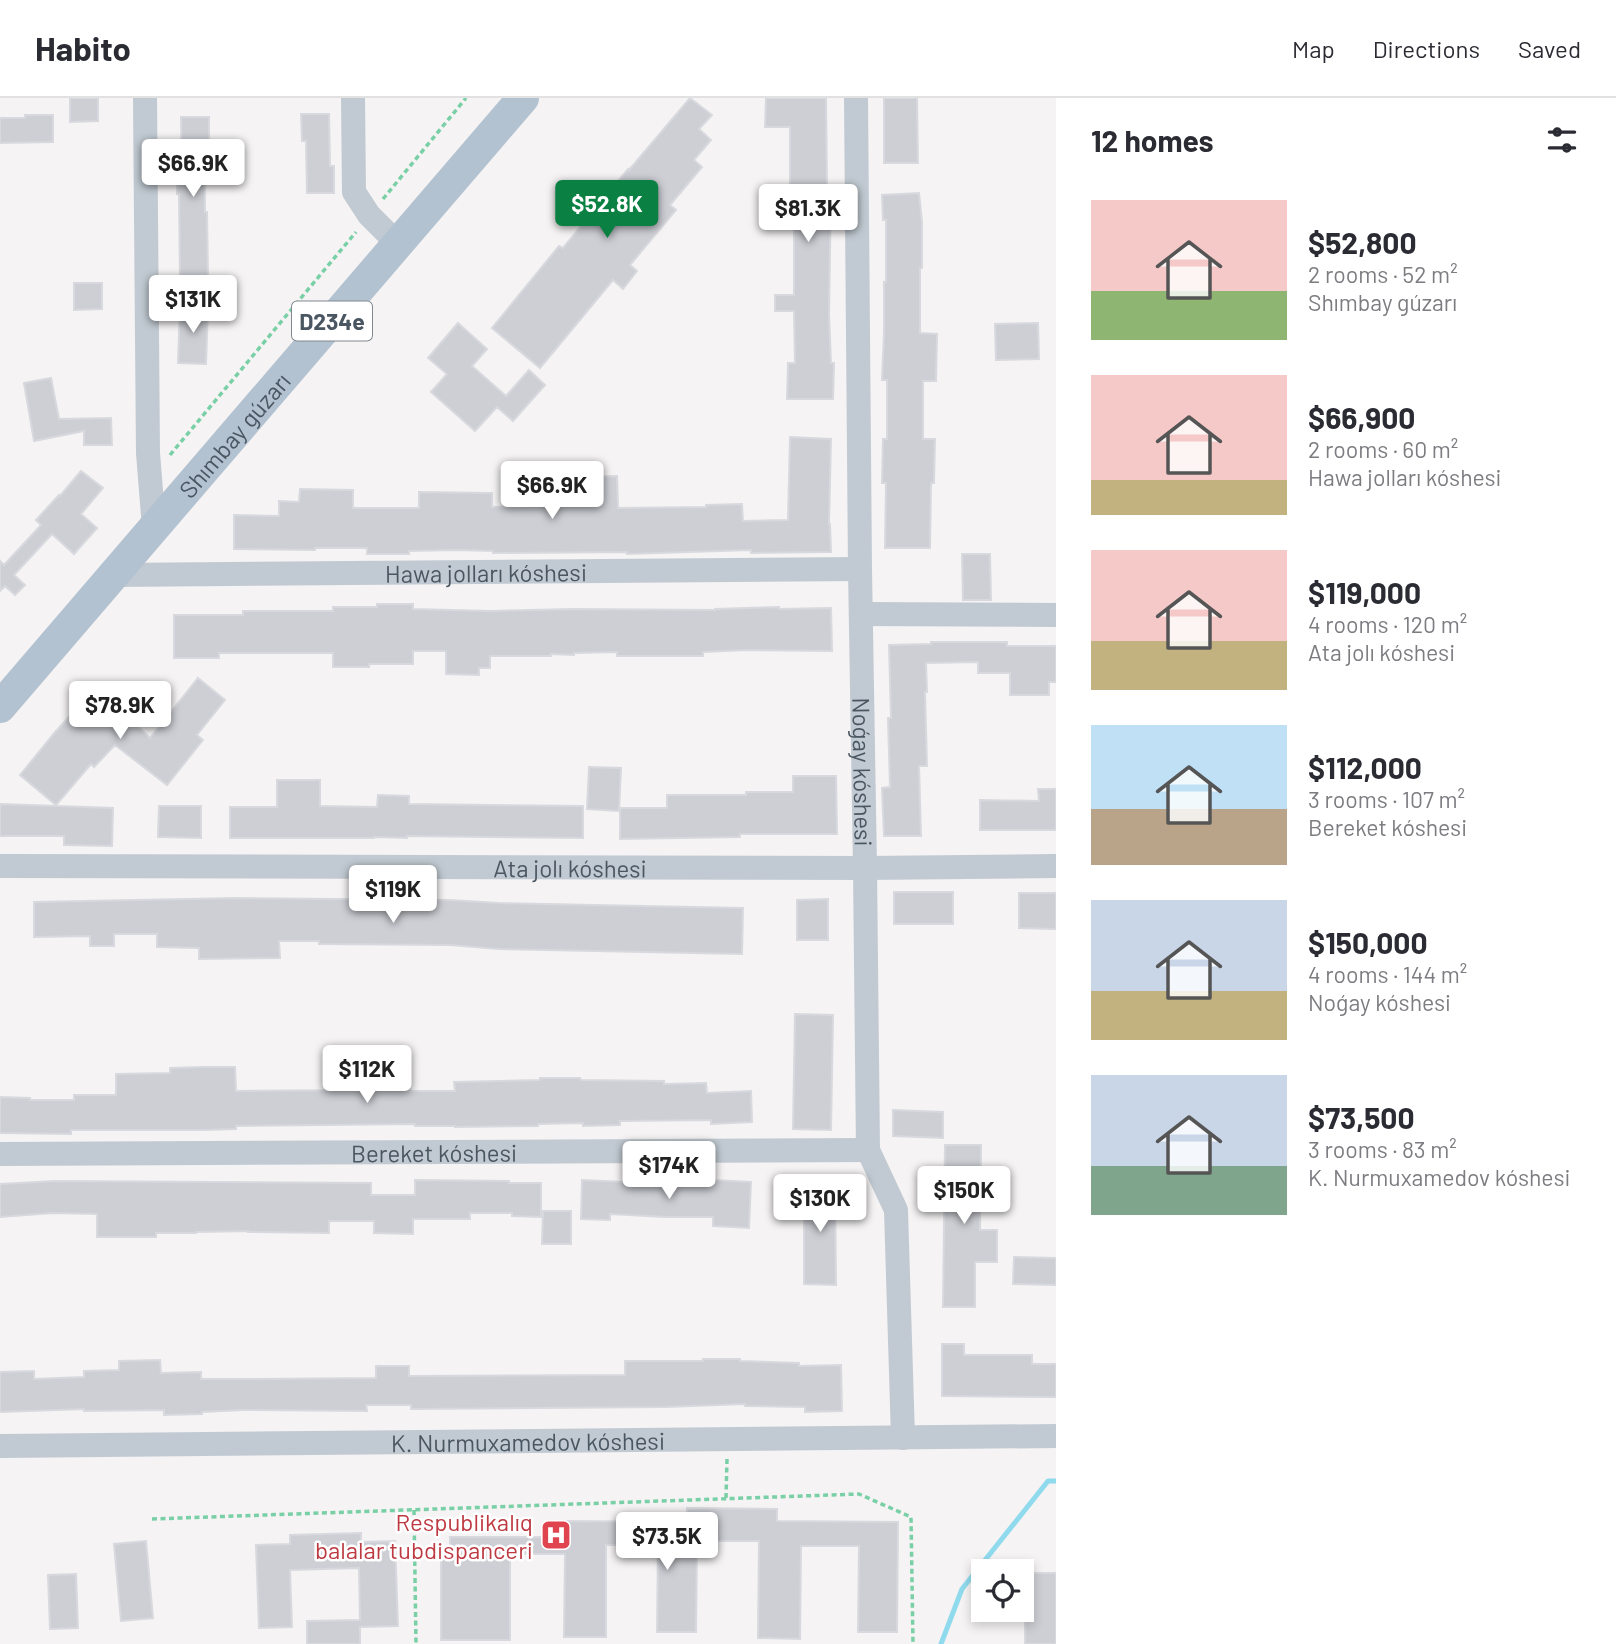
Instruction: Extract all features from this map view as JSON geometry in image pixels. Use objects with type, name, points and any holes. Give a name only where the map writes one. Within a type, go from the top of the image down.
[{"type":"main road","name":"Shımbay gúzarı","points":[[0,707],[523,98]]},
{"type":"street","points":[[145,98],[148,453],[154,528]]},
{"type":"street","points":[[353,98],[354,192],[369,215],[398,244]]},
{"type":"street","name":"Noǵay kóshesi","points":[[856,98],[868,1150],[896,1210],[904,1438]]},
{"type":"street","name":"Hawa jolları kóshesi","points":[[113,575],[860,569]]},
{"type":"street","points":[[861,614],[1056,615]]},
{"type":"street","name":"Ata jolı kóshesi","points":[[0,866],[1056,866]]},
{"type":"street","name":"Bereket kóshesi","points":[[0,1154],[868,1150]]},
{"type":"street","name":"K. Nurmuxamedov kóshesi","points":[[0,1447],[1056,1436]]},
{"type":"path","points":[[168,457],[466,98]]},
{"type":"path","points":[[726,1499],[727,1439]]},
{"type":"path","points":[[152,1519],[859,1494],[911,1517],[913,1644]]},
{"type":"path","points":[[414,1510],[416,1644]]},
{"type":"building","points":[[70,98],[98,98],[98,121],[70,122]]},
{"type":"building","points":[[690,98],[712,115],[699,129],[711,140],[694,160],[702,167],[670,205],[676,210],[630,265],[637,271],[623,289],[613,280],[540,368],[492,328],[559,246],[563,248]]},
{"type":"building","points":[[766,98],[826,98],[827,190],[831,190],[829,314],[831,363],[834,363],[833,399],[787,399],[788,363],[795,363],[794,311],[775,311],[775,295],[794,295],[794,226],[784,226],[784,190],[790,190],[790,127],[765,127]]},
{"type":"building","points":[[884,98],[917,98],[918,163],[884,163]]},
{"type":"building","points":[[301,114],[329,114],[330,166],[334,166],[334,193],[307,193],[306,141],[302,141]]},
{"type":"building","points":[[25,115],[53,115],[53,142],[0,143],[0,118],[25,118]]},
{"type":"building","points":[[181,117],[209,117],[209,144],[204,144],[208,279],[180,279],[177,167],[182,167]]},
{"type":"building","points":[[919,193],[922,222],[920,333],[937,334],[936,381],[923,381],[923,439],[935,439],[930,548],[885,548],[886,483],[882,483],[883,439],[887,439],[887,380],[882,380],[886,220],[883,220],[882,195]]},
{"type":"building","points":[[74,283],[102,283],[102,309],[74,310]]},
{"type":"building","points":[[180,306],[208,307],[206,364],[178,363]]},
{"type":"building","points":[[458,323],[487,349],[472,366],[506,396],[529,370],[545,385],[513,421],[497,407],[475,431],[431,392],[447,374],[428,358]]},
{"type":"building","points":[[1038,323],[1039,359],[996,360],[995,324]]},
{"type":"building","points":[[51,378],[59,419],[111,418],[112,445],[84,445],[84,431],[34,441],[24,383]]},
{"type":"building","points":[[790,437],[831,439],[831,552],[751,553],[751,550],[627,554],[493,553],[457,550],[367,554],[367,548],[234,549],[234,515],[279,516],[279,501],[299,502],[300,489],[353,490],[353,508],[419,508],[419,492],[492,493],[492,507],[582,505],[582,477],[617,476],[618,508],[742,504],[743,521],[788,520]]},
{"type":"building","points":[[81,471],[103,488],[81,514],[97,528],[74,554],[52,534],[14,575],[25,585],[15,595],[5,586],[0,591],[0,561],[4,565],[41,525],[36,520]]},
{"type":"building","points":[[962,554],[990,554],[991,600],[963,600]]},
{"type":"building","points":[[377,604],[413,604],[413,609],[490,611],[831,608],[832,651],[747,650],[703,652],[703,656],[617,656],[617,652],[490,656],[490,668],[479,668],[479,675],[446,674],[446,651],[413,651],[413,664],[369,664],[369,667],[333,667],[333,653],[219,653],[219,658],[174,658],[174,615],[243,615],[243,611],[333,611],[333,607],[377,607]]},
{"type":"building","points":[[1007,642],[1007,646],[1056,646],[1056,682],[1049,682],[1049,695],[1010,695],[1010,673],[978,673],[978,662],[926,663],[927,766],[919,766],[921,836],[884,836],[882,788],[890,787],[889,645]]},
{"type":"building","points":[[198,678],[225,700],[197,735],[203,740],[167,785],[115,745],[94,767],[91,764],[56,805],[20,775],[97,687],[150,738]]},
{"type":"building","points":[[589,767],[621,768],[619,811],[587,809]]},
{"type":"building","points":[[793,776],[836,776],[837,834],[740,834],[740,837],[620,839],[620,808],[667,808],[667,795],[793,792]]},
{"type":"building","points":[[277,780],[320,780],[320,806],[377,807],[378,795],[409,796],[409,804],[583,806],[583,838],[230,838],[230,807],[277,807]]},
{"type":"building","points":[[1038,789],[1056,789],[1056,830],[980,830],[980,800],[1039,801]]},
{"type":"building","points":[[0,804],[113,808],[112,846],[64,845],[64,836],[0,836]]},
{"type":"building","points":[[159,806],[201,806],[201,838],[158,837]]},
{"type":"building","points":[[894,892],[953,892],[953,924],[894,924]]},
{"type":"building","points":[[1019,893],[1056,893],[1056,929],[1019,928]]},
{"type":"building","points":[[237,898],[449,900],[743,908],[742,954],[279,941],[280,958],[199,959],[199,948],[157,947],[157,934],[114,934],[114,946],[90,946],[90,936],[34,937],[34,902]]},
{"type":"building","points":[[828,899],[828,940],[797,940],[797,900]]},
{"type":"building","points":[[795,1014],[833,1015],[831,1130],[793,1129]]},
{"type":"building","points":[[235,1067],[236,1091],[366,1090],[366,1082],[410,1082],[410,1091],[455,1091],[454,1082],[540,1078],[664,1081],[664,1084],[706,1083],[707,1093],[751,1091],[752,1122],[711,1124],[711,1120],[620,1121],[620,1125],[583,1126],[583,1123],[455,1127],[415,1124],[236,1126],[236,1129],[202,1130],[71,1130],[71,1134],[0,1133],[0,1097],[74,1100],[74,1095],[116,1095],[116,1074],[170,1073],[170,1068]]},
{"type":"building","points":[[893,1110],[943,1112],[943,1138],[893,1136]]},
{"type":"building","points":[[945,1145],[981,1145],[980,1230],[997,1230],[997,1262],[975,1262],[975,1307],[943,1307]]},
{"type":"building","points":[[415,1180],[541,1183],[541,1217],[512,1216],[512,1213],[470,1213],[470,1219],[413,1219],[413,1234],[374,1233],[374,1221],[329,1221],[329,1233],[248,1231],[156,1233],[156,1237],[97,1237],[97,1214],[53,1213],[0,1217],[0,1184],[55,1181],[371,1183],[371,1195],[415,1195]]},
{"type":"building","points":[[582,1180],[670,1184],[715,1183],[715,1180],[751,1182],[749,1228],[713,1226],[713,1217],[610,1214],[610,1220],[581,1219]]},
{"type":"building","points":[[804,1182],[835,1182],[836,1285],[804,1284]]},
{"type":"building","points":[[543,1211],[571,1211],[571,1244],[542,1244]]},
{"type":"building","points":[[1014,1257],[1056,1258],[1056,1285],[1013,1284]]},
{"type":"building","points":[[942,1344],[964,1344],[964,1355],[1032,1355],[1032,1364],[1056,1364],[1056,1397],[942,1396]]},
{"type":"building","points":[[703,1359],[799,1363],[799,1366],[841,1365],[842,1411],[805,1412],[805,1407],[745,1404],[411,1409],[411,1405],[366,1405],[367,1411],[243,1410],[164,1415],[164,1410],[0,1412],[0,1372],[34,1371],[34,1379],[84,1377],[84,1371],[119,1370],[119,1361],[160,1360],[161,1373],[201,1372],[201,1379],[247,1379],[376,1378],[376,1366],[409,1366],[409,1376],[625,1375],[625,1361]]},
{"type":"building","points":[[687,1508],[777,1509],[777,1521],[898,1522],[897,1632],[858,1632],[859,1546],[801,1546],[800,1639],[758,1638],[759,1541],[697,1541],[696,1632],[657,1632],[658,1545],[606,1545],[606,1637],[564,1637],[565,1554],[510,1554],[510,1640],[441,1640],[441,1554],[450,1554],[450,1537],[565,1537],[565,1521],[687,1522]]},
{"type":"building","points":[[361,1533],[361,1542],[395,1541],[398,1626],[360,1627],[360,1644],[307,1644],[307,1621],[360,1620],[359,1568],[290,1570],[292,1627],[259,1628],[256,1545],[290,1544],[290,1535]]},
{"type":"building","points":[[146,1541],[153,1618],[121,1621],[114,1544]]},
{"type":"building","points":[[1034,1573],[1056,1573],[1056,1644],[1025,1644],[1025,1622],[1034,1622]]},
{"type":"building","points":[[76,1574],[78,1628],[50,1629],[48,1575]]},
{"type":"waterway","points":[[941,1644],[962,1589],[1048,1481],[1056,1481]]},
{"type":"place","name":"Respublikalıq balalar tubdispanceri","points":[[556,1535]]}]
